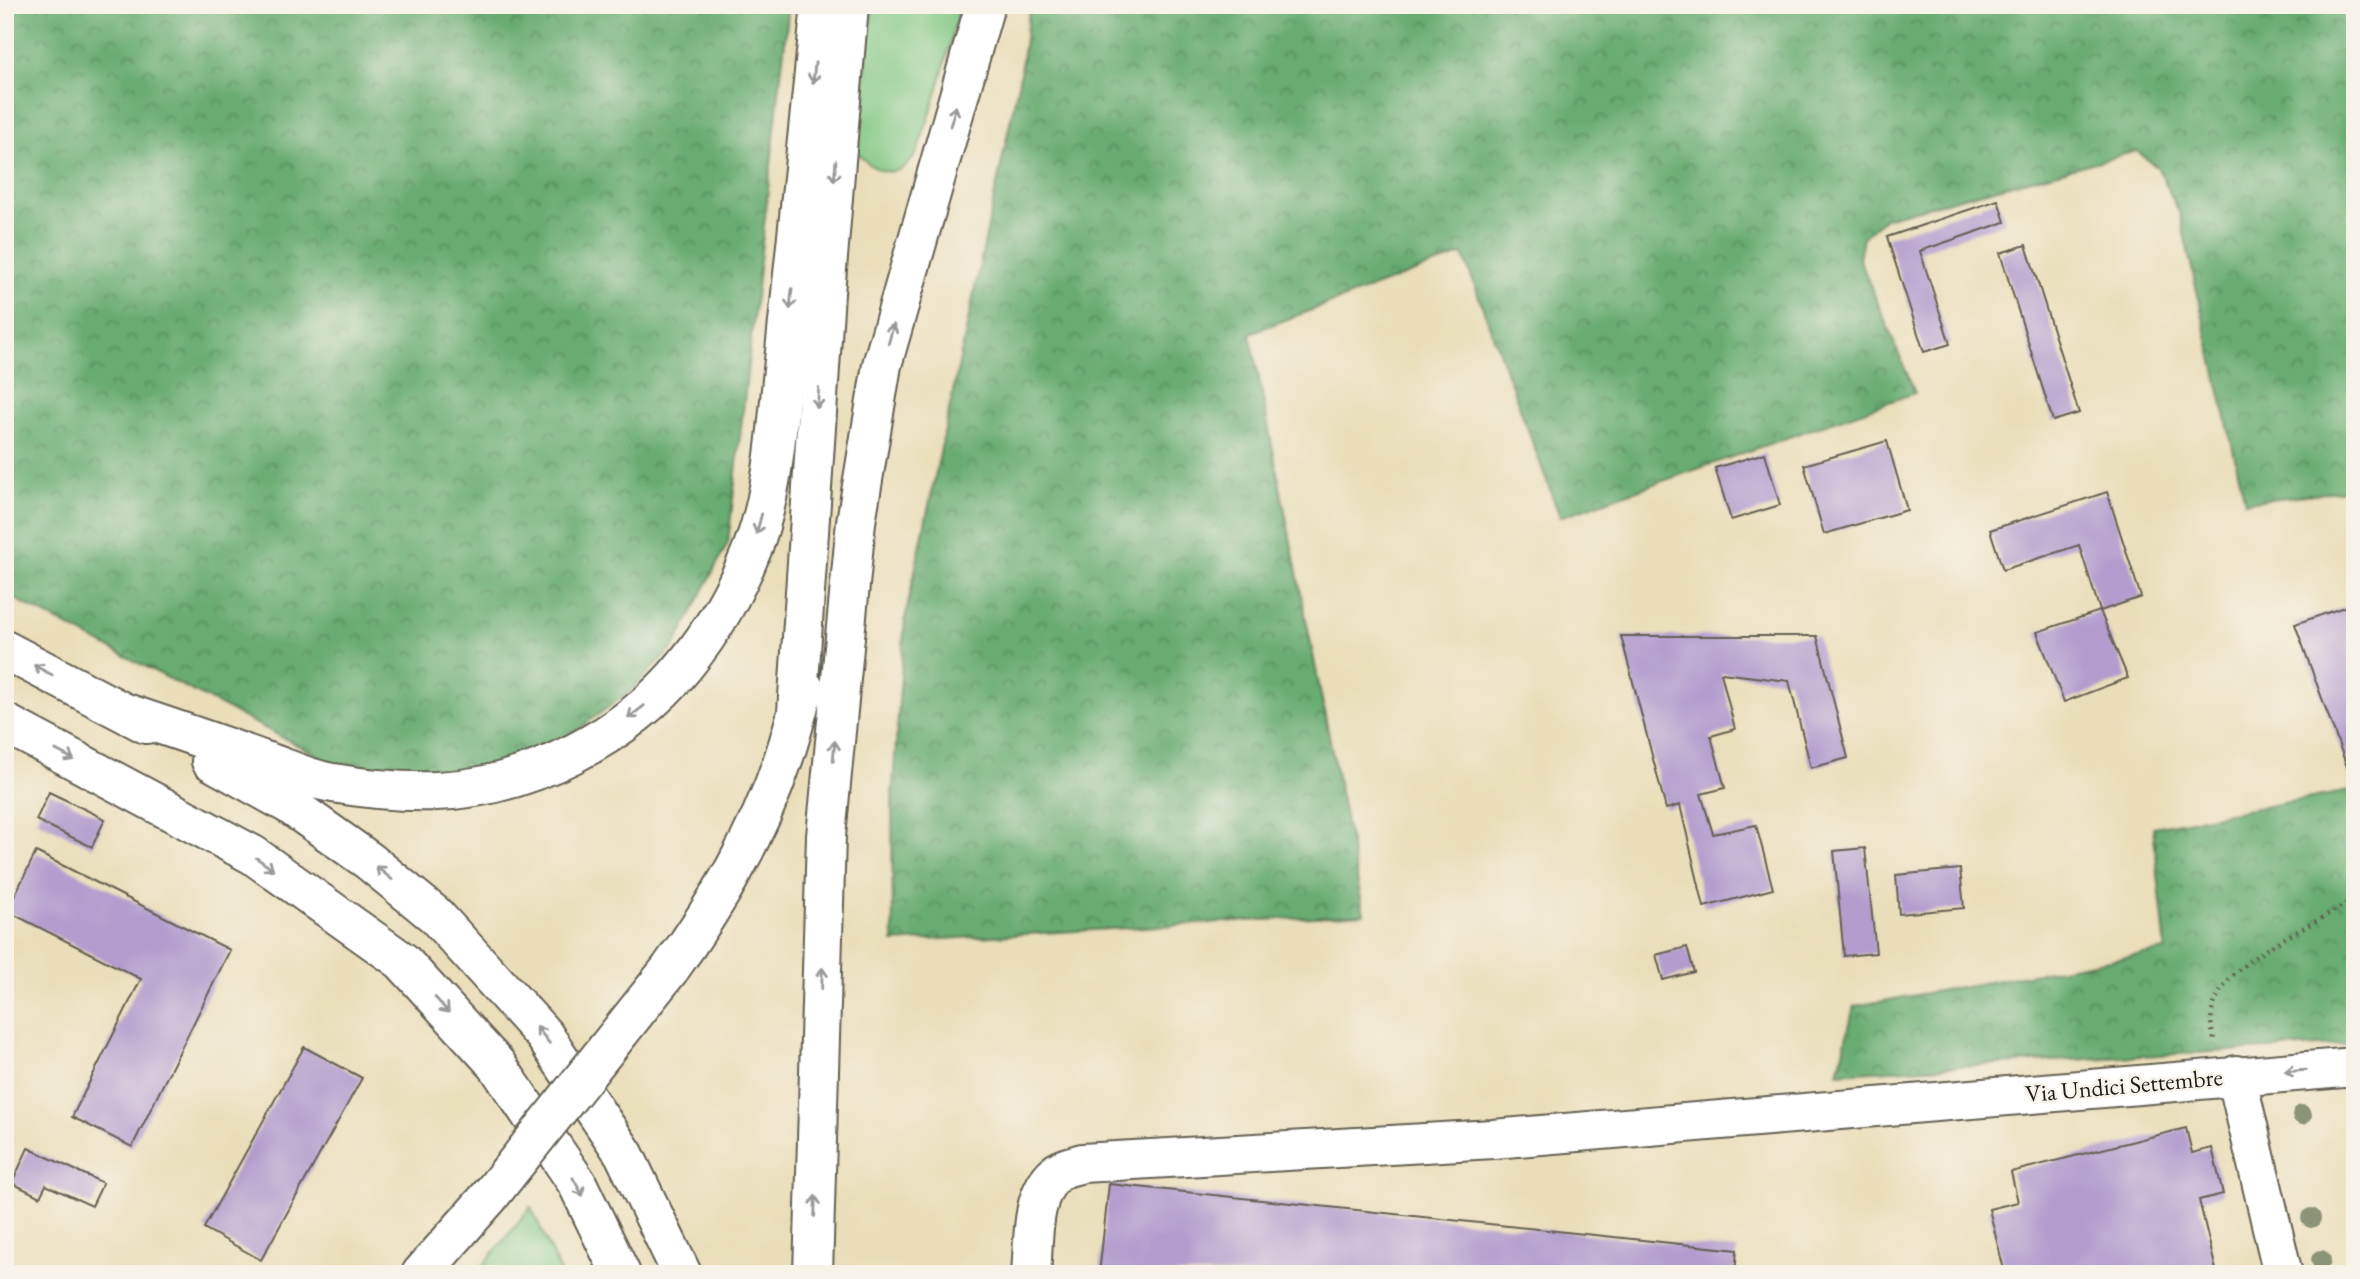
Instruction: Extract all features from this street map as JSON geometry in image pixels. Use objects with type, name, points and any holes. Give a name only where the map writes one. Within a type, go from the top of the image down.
[{"type":"main road","points":[[123,712],[328,783],[389,790],[439,791],[499,782],[554,762],[607,734],[649,702],[685,667],[713,627],[753,546],[765,501],[788,324],[821,5]]},
{"type":"main road","points":[[797,712],[825,293],[849,5]]},
{"type":"main road","points":[[813,1274],[826,836],[856,522],[883,365],[985,5]]},
{"type":"main road","points":[[421,1274],[489,1197],[670,969],[710,914],[744,850],[783,760],[856,522]]},
{"type":"main road","points":[[5,650],[290,805],[369,861],[435,915],[544,1035],[624,1154],[682,1274]]},
{"type":"main road","points":[[5,723],[253,855],[402,961],[497,1065],[576,1183],[621,1274]]},
{"type":"main road","name":"Via Undici Settembre","points":[[1031,1274],[1036,1218],[1044,1187],[1058,1171],[1082,1163],[1493,1139],[2236,1075],[2355,1068]]},
{"type":"main road","name":"Via Undici Settembre","points":[[2236,1075],[2283,1274]]},
{"type":"path","points":[[2236,1075],[2220,1055],[2211,1031],[2212,1002],[2221,986],[2250,961],[2355,897]]},
{"type":"green space","points":[[5,5],[789,5],[728,543],[674,647],[628,693],[570,735],[511,761],[445,779],[357,776],[5,594]]},
{"type":"green space","points":[[873,5],[960,5],[918,150],[907,165],[892,171],[877,169],[857,152]]},
{"type":"green space","points":[[1030,5],[1299,5],[1309,10],[1351,5],[2355,5],[2355,489],[2245,502],[2179,212],[2158,168],[2137,151],[1885,218],[1863,237],[1859,258],[1915,393],[1560,517],[1463,254],[1250,333],[1364,914],[893,942],[892,799],[905,618],[1019,80]]},
{"type":"green space","points":[[2355,790],[2355,1044],[1838,1073],[1854,1006],[2166,950],[2153,827]]},
{"type":"green space","points":[[531,1207],[561,1274],[476,1274]]},
{"type":"building","points":[[1998,200],[2005,222],[1920,251],[1950,344],[1924,352],[1887,237]]},
{"type":"building","points":[[2026,245],[2079,413],[2053,421],[2000,253]]},
{"type":"building","points":[[1887,441],[1907,510],[1824,534],[1804,465]]},
{"type":"building","points":[[1765,453],[1780,505],[1731,520],[1715,468]]},
{"type":"building","points":[[2107,492],[2141,597],[2100,611],[2079,545],[2003,570],[1990,530]]},
{"type":"building","points":[[2350,605],[2355,619],[2355,777],[2351,778],[2295,624]]},
{"type":"building","points":[[2100,611],[2128,678],[2064,702],[2037,632]]},
{"type":"building","points":[[1621,636],[1817,636],[1848,758],[1811,768],[1789,681],[1721,673],[1735,729],[1711,736],[1725,788],[1701,794],[1713,834],[1756,825],[1773,889],[1704,907],[1680,805],[1666,809]]},
{"type":"building","points":[[49,792],[105,819],[92,847],[36,820]]},
{"type":"building","points":[[1865,848],[1876,953],[1844,956],[1834,851]]},
{"type":"building","points":[[36,852],[230,950],[132,1147],[72,1117],[141,979],[7,911]]},
{"type":"building","points":[[1960,869],[1964,908],[1899,914],[1896,875]]},
{"type":"building","points":[[1687,947],[1694,972],[1663,980],[1656,955]]},
{"type":"building","points":[[304,1047],[362,1078],[261,1260],[204,1228]]},
{"type":"building","points":[[2186,1128],[2192,1153],[2212,1148],[2223,1194],[2199,1200],[2217,1274],[2005,1274],[1989,1209],[2018,1202],[2011,1172]]},
{"type":"building","points":[[28,1148],[103,1183],[92,1206],[46,1185],[40,1197],[12,1183]]},
{"type":"building","points":[[1109,1184],[1737,1250],[1735,1274],[1099,1274]]}]
